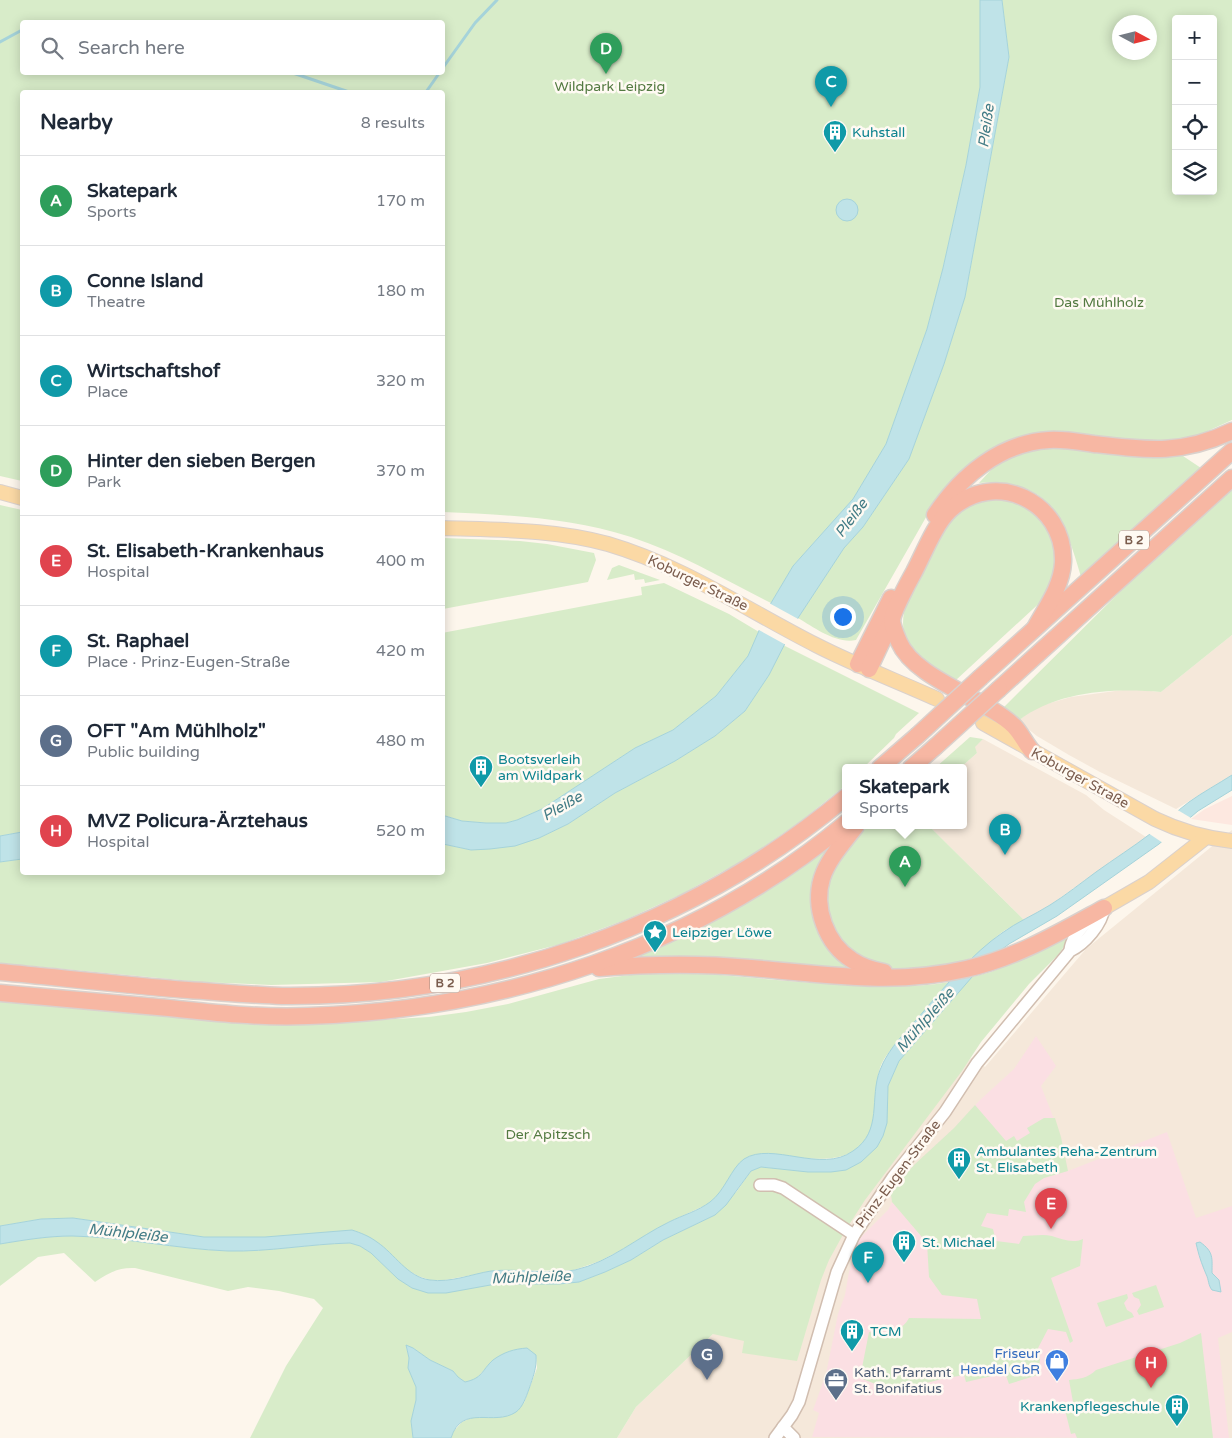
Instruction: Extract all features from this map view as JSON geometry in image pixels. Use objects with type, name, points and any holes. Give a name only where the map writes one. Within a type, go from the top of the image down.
[{"type":"highway","points":[[863,667],[924,533],[953,490],[978,467],[1008,450],[1025,444],[1049,440],[1144,450],[1163,450],[1196,445],[1232,431]]},
{"type":"highway","name":"B 2","points":[[885,764],[1232,451]]},
{"type":"highway","name":"B 2","points":[[916,764],[1232,478]]},
{"type":"highway","points":[[863,667],[892,620],[903,592],[938,526],[949,511],[962,500],[975,494],[992,491],[1008,492],[1024,498],[1037,505],[1055,526],[1062,547],[1062,572],[1058,585],[1035,628]]},
{"type":"highway","points":[[892,620],[900,643],[909,658],[923,669],[1015,727],[1032,751]]},
{"type":"highway","name":"B 2","points":[[0,972],[163,988],[281,996],[350,994],[398,990],[462,980],[538,961],[579,948],[675,908],[771,854],[814,823],[842,799]]},
{"type":"highway","name":"B 2","points":[[0,992],[236,1014],[307,1016],[382,1011],[456,1001],[521,987],[579,969],[623,953],[673,931],[724,905],[785,869],[842,827]]},
{"type":"highway","points":[[854,829],[833,856],[823,876],[819,892],[819,907],[823,922],[838,950],[852,960],[869,969],[914,978]]},
{"type":"highway","points":[[579,969],[654,965],[708,965],[837,977],[914,978],[949,973],[999,960],[1034,945],[1104,908]]},
{"type":"main road","points":[[0,492],[20,497]]},
{"type":"main road","name":"Koburger Straße","points":[[445,528],[554,534],[607,544],[670,567],[817,645],[937,699]]},
{"type":"main road","name":"Koburger Straße","points":[[983,723],[1161,822],[1205,838],[1232,841]]},
{"type":"main road","name":"Prinz-Eugen-Straße","points":[[1104,908],[1149,882],[1205,838]]},
{"type":"street","name":"Prinz-Eugen-Straße","points":[[775,1438],[799,1402],[837,1272],[854,1235],[893,1177],[944,1112],[977,1063],[1070,951],[1084,925],[1104,908]]},
{"type":"street","points":[[760,1185],[774,1185],[783,1188],[854,1235]]},
{"type":"street","points":[[783,1428],[794,1438]]},
{"type":"shaded area","points":[[1232,635],[1232,775],[1176,809],[1069,755],[1037,736],[1018,721],[1032,710],[1043,705],[1071,697],[1130,689],[1161,692]]},
{"type":"shaded area","points":[[983,739],[1086,795],[1104,810],[1146,837],[1050,905],[1024,920],[932,829],[967,829],[967,764],[965,764],[977,753],[974,747]]},
{"type":"shaded area","points":[[1232,796],[1232,825],[1191,819],[1205,809]]},
{"type":"shaded area","points":[[1232,830],[1232,1438],[617,1438],[636,1407],[713,1334],[971,1058],[985,1067],[1086,949]]},
{"type":"shaded area","points":[[1036,1036],[1056,1066],[1041,1086],[1061,1137],[1068,1171],[1167,1132],[1196,1218],[1232,1206],[1232,1332],[1218,1338],[1229,1438],[812,1437],[819,1413],[813,1410],[826,1374],[838,1314],[845,1295],[849,1272],[859,1239],[888,1210],[892,1202],[891,1195],[895,1186],[980,1100],[1014,1069]]},
{"type":"green space","name":"Wildpark Leipzig","points":[[0,0],[980,0],[980,87],[966,165],[927,329],[886,444],[853,499],[793,566],[771,603],[667,551],[649,543],[608,530],[537,518],[445,512],[445,90],[20,90],[20,481],[0,476]]},
{"type":"green space","name":"Das Mühlholz","points":[[1002,0],[1232,0],[1232,420],[1199,435],[1169,441],[1022,439],[929,512],[856,640],[841,640],[798,618],[844,548],[863,527],[909,459],[944,364],[965,297],[1009,57]]},
{"type":"green space","points":[[1041,446],[1180,454],[1201,468],[1081,577],[1068,537],[1060,520],[1050,506],[1038,495],[1022,487],[1003,483],[979,483],[998,462]]},
{"type":"green space","points":[[1232,489],[1232,635],[1161,692],[1124,691],[1086,694],[1050,703],[1018,721],[1003,708],[1149,563]]},
{"type":"green space","points":[[982,499],[1009,499],[1035,510],[1054,537],[1057,567],[1046,597],[956,680],[929,665],[912,650],[903,629],[903,617],[909,597],[942,532],[953,517]]},
{"type":"green space","points":[[0,505],[20,510],[20,832],[0,836]]},
{"type":"green space","points":[[445,538],[520,541],[594,553],[596,560],[588,582],[445,609]]},
{"type":"green space","points":[[619,565],[660,580],[645,583],[644,579],[635,580],[634,574],[607,580],[612,568]]},
{"type":"green space","points":[[664,583],[729,614],[759,632],[748,656],[716,696],[673,730],[635,748],[542,809],[506,823],[462,821],[445,816],[445,632],[642,595],[641,587]]},
{"type":"green space","points":[[783,645],[919,713],[867,764],[842,764],[842,788],[801,821],[749,857],[682,894],[625,920],[561,944],[487,963],[381,982],[271,985],[201,982],[0,963],[0,862],[20,859],[20,875],[445,875],[445,844],[471,850],[539,838],[568,824],[615,793],[675,761],[715,736],[745,711],[769,675]]},
{"type":"green space","points":[[970,737],[983,739],[975,747],[977,753],[965,764],[940,764]]},
{"type":"green space","points":[[865,829],[932,829],[1024,920],[1001,933],[972,958],[958,962],[920,969],[895,969],[872,963],[855,954],[840,942],[831,925],[827,907],[827,889],[832,873],[851,844]]},
{"type":"green space","points":[[834,844],[812,896],[861,971],[640,958],[641,955],[752,899]]},
{"type":"green space","points":[[1073,934],[1058,955],[1029,984],[981,1042],[962,1071],[865,1200],[829,1260],[821,1280],[797,1361],[742,1353],[744,1341],[713,1334],[636,1407],[617,1438],[451,1438],[453,1432],[462,1422],[473,1417],[502,1417],[524,1403],[537,1368],[536,1355],[493,1360],[476,1379],[465,1382],[453,1371],[430,1360],[413,1348],[406,1346],[409,1358],[408,1368],[416,1387],[416,1400],[411,1421],[413,1438],[250,1438],[286,1366],[323,1308],[314,1299],[279,1291],[248,1287],[228,1291],[135,1268],[124,1268],[114,1271],[95,1282],[64,1253],[38,1257],[0,1286],[0,1244],[45,1237],[72,1236],[111,1238],[228,1251],[350,1243],[360,1246],[371,1253],[399,1279],[412,1288],[579,1282],[631,1260],[663,1240],[715,1215],[737,1191],[751,1171],[761,1167],[776,1168],[861,1162],[888,1105],[888,1086],[899,1061],[958,990],[972,977],[1011,964]]},
{"type":"green space","name":"Der Apitzsch","points":[[683,972],[854,985],[914,986],[949,982],[884,1059],[877,1080],[874,1120],[868,1137],[857,1149],[844,1155],[811,1159],[761,1154],[734,1172],[717,1196],[708,1204],[669,1222],[600,1261],[574,1270],[494,1271],[445,1280],[430,1280],[406,1269],[378,1243],[265,1237],[204,1237],[73,1218],[41,1219],[0,1226],[0,1001],[239,1023],[310,1024],[429,1017],[466,1012],[508,1004],[599,979],[645,973]]},
{"type":"green space","points":[[975,1105],[1006,1141],[1014,1136],[1017,1141],[1030,1133],[1027,1128],[1044,1118],[1055,1118],[1068,1171],[1044,1178],[1035,1184],[1024,1202],[1026,1212],[1009,1209],[1008,1216],[987,1213],[981,1226],[993,1229],[996,1241],[1019,1244],[1023,1236],[1049,1235],[1071,1241],[1083,1239],[1080,1266],[1051,1278],[1073,1341],[1070,1343],[1066,1332],[1048,1329],[1037,1350],[1040,1359],[1038,1375],[1009,1384],[1005,1373],[966,1382],[964,1375],[907,1388],[878,1385],[860,1378],[869,1332],[892,1332],[902,1327],[909,1318],[981,1319],[977,1299],[942,1295],[929,1277],[927,1243],[892,1202],[891,1195],[895,1186],[915,1164],[954,1128]]},
{"type":"green space","points":[[1156,1285],[1164,1307],[1139,1315],[1137,1311],[1141,1305],[1139,1299],[1134,1297],[1132,1293]]},
{"type":"green space","points":[[1127,1294],[1128,1298],[1124,1303],[1127,1310],[1134,1317],[1106,1327],[1097,1303]]},
{"type":"green space","points":[[1201,1333],[1213,1438],[1077,1438],[1075,1433],[1071,1434],[1065,1410],[1073,1402],[1069,1380],[1083,1378],[1096,1370],[1180,1343]]},
{"type":"water","name":"Pleiße","points":[[980,0],[1002,0],[1009,57],[965,297],[944,364],[909,459],[863,527],[844,548],[798,618],[769,675],[745,711],[715,736],[675,761],[615,793],[568,824],[539,838],[515,846],[490,849],[471,850],[445,844],[445,816],[462,821],[506,823],[542,809],[635,748],[673,730],[716,696],[748,656],[771,603],[793,566],[853,499],[886,444],[927,329],[966,165],[980,87]]},
{"type":"water","points":[[847,199],[855,202],[858,210],[855,218],[847,221],[839,218],[836,210],[839,202]]},
{"type":"water","name":"Mühlpleiße","points":[[1232,775],[1232,790],[1198,811],[1159,844],[1057,916],[1009,944],[993,956],[972,977],[899,1061],[888,1086],[887,1123],[883,1136],[877,1147],[861,1162],[846,1170],[831,1172],[808,1172],[761,1167],[751,1171],[726,1205],[715,1215],[663,1240],[631,1260],[579,1282],[559,1284],[496,1284],[446,1293],[428,1293],[412,1288],[398,1279],[371,1253],[360,1246],[350,1243],[228,1251],[111,1238],[72,1236],[45,1237],[0,1244],[0,1226],[41,1219],[73,1218],[204,1237],[265,1237],[352,1230],[371,1238],[384,1247],[408,1270],[422,1278],[438,1281],[491,1271],[565,1271],[588,1266],[612,1255],[657,1228],[710,1202],[720,1192],[739,1163],[755,1154],[768,1153],[826,1159],[840,1157],[853,1151],[862,1143],[872,1124],[877,1081],[888,1054],[950,980],[970,960],[1002,933],[1062,897],[1150,834],[1189,802]]},
{"type":"water","points":[[20,832],[20,859],[0,862],[0,836]]},
{"type":"water","points":[[1200,1242],[1210,1252],[1212,1273],[1219,1280],[1221,1292],[1212,1290],[1210,1286],[1196,1243]]},
{"type":"water","points":[[406,1345],[430,1360],[453,1371],[465,1382],[479,1376],[497,1357],[518,1349],[527,1348],[536,1355],[535,1368],[525,1398],[521,1407],[516,1412],[507,1416],[471,1418],[463,1421],[456,1427],[451,1438],[413,1438],[411,1421],[416,1400],[416,1387],[408,1368],[409,1358]]},
{"type":"pier","points":[[769,603],[800,620],[786,645],[757,629]]},
{"type":"pier","points":[[1176,809],[1191,818],[1163,843],[1148,833]]},
{"type":"waterway","points":[[445,65],[475,23],[497,0]]},
{"type":"waterway","points":[[0,42],[20,31]]},
{"type":"waterway","points":[[299,75],[343,90]]},
{"type":"waterway","points":[[427,90],[438,75]]},
{"type":"place","name":"Hinter den sieben Bergen","points":[[606,74]]},
{"type":"place","name":"Wirtschaftshof","points":[[831,107]]},
{"type":"place","name":"Kuhstall","points":[[835,153]]},
{"type":"place","name":"Bootsverleih am Wildpark","points":[[481,788]]},
{"type":"place","name":"Conne Island","points":[[1005,855]]},
{"type":"place","name":"Skatepark","points":[[905,887]]},
{"type":"place","name":"Leipziger Löwe","points":[[655,953]]},
{"type":"place","name":"Ambulantes Reha-Zentrum St. Elisabeth","points":[[959,1180]]},
{"type":"place","name":"St. Elisabeth-Krankenhaus","points":[[1051,1229]]},
{"type":"place","name":"St. Michael","points":[[904,1263]]},
{"type":"place","name":"St. Raphael","points":[[868,1283]]},
{"type":"place","name":"TCM","points":[[852,1352]]},
{"type":"place","name":"OFT \"Am Mühlholz\"","points":[[707,1380]]},
{"type":"place","name":"Friseur Hendel GbR","points":[[1057,1382]]},
{"type":"place","name":"MVZ Policura-Ärztehaus","points":[[1151,1388]]},
{"type":"place","name":"Kath. Pfarramt St. Bonifatius","points":[[836,1401]]},
{"type":"place","name":"Krankenpflegeschule","points":[[1177,1427]]}]
